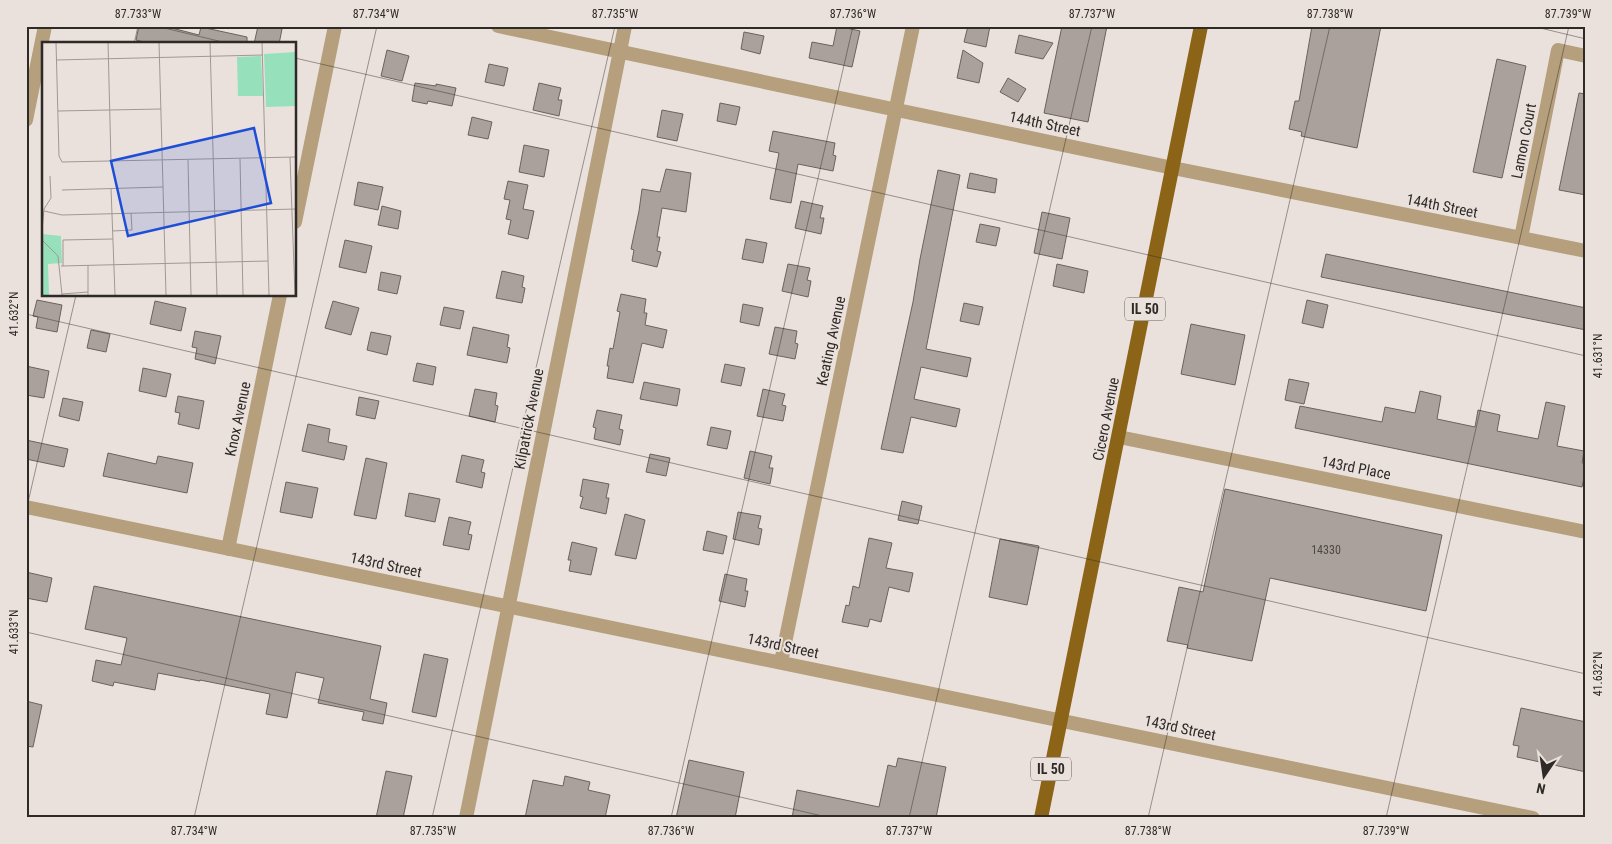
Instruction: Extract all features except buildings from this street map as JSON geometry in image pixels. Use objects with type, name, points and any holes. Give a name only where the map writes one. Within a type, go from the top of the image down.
[{"type":"main road","name":"Cicero Avenue","points":[[1041,818],[1201,26]]},
{"type":"street","points":[[26,120],[45,26]]},
{"type":"street","points":[[296,217],[335,26]]},
{"type":"street","name":"144th Street","points":[[498,26],[1173,168],[1586,252]]},
{"type":"street","name":"Kilpatrick Avenue","points":[[466,818],[625,26]]},
{"type":"street","name":"Keating Avenue","points":[[781,662],[913,26]]},
{"type":"street","name":"Lamon Court","points":[[1521,238],[1558,50],[1586,56]]},
{"type":"street","name":"Knox Avenue","points":[[228,549],[280,296]]},
{"type":"street","name":"143rd Place","points":[[1119,437],[1586,532]]},
{"type":"street","name":"143rd Street","points":[[26,507],[1061,719],[1533,818]]}]
